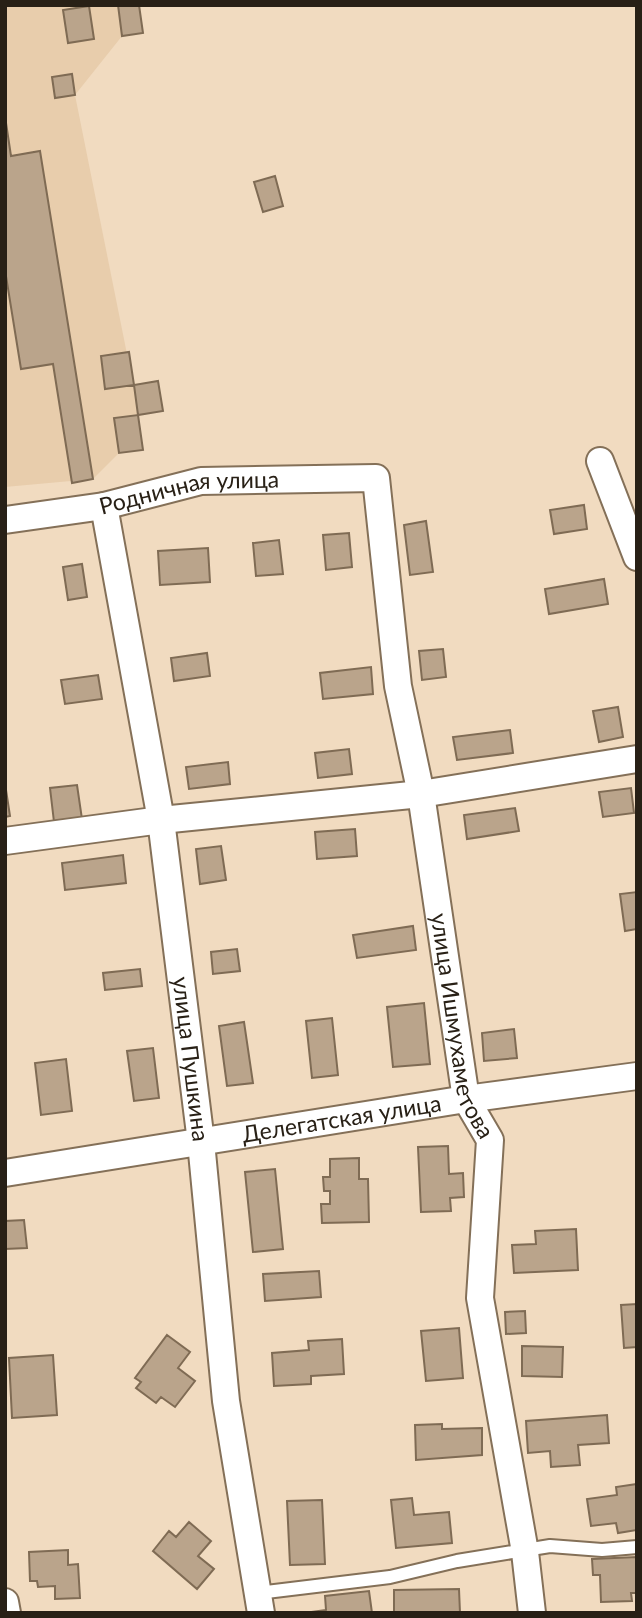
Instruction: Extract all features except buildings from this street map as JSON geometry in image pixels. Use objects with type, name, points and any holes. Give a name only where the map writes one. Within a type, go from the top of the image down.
[{"type":"street","points":[[600,461],[637,556]]},
{"type":"street","name":"Родничная улица","points":[[5,520],[104,506],[201,481],[376,478]]},
{"type":"street","name":"улица Ишмухаметова","points":[[376,478],[398,686],[421,794],[466,1099],[490,1140],[480,1298],[525,1552],[532,1613]]},
{"type":"street","name":"улица Пушкина","points":[[104,506],[161,820],[201,1142],[226,1401],[260,1603]]},
{"type":"street","points":[[5,841],[161,820],[421,794],[637,759]]},
{"type":"street","name":"Делегатская улица","points":[[5,1172],[466,1099],[637,1076]]},
{"type":"street","points":[[5,1602],[7,1613]]},
{"type":"lane","points":[[260,1603],[457,1561],[550,1546],[602,1550],[637,1548]]},
{"type":"shaded area","points":[[5,5],[139,5],[143,33],[122,36],[75,95],[133,384],[158,381],[163,411],[138,415],[143,450],[119,453],[93,479],[5,487]]}]
